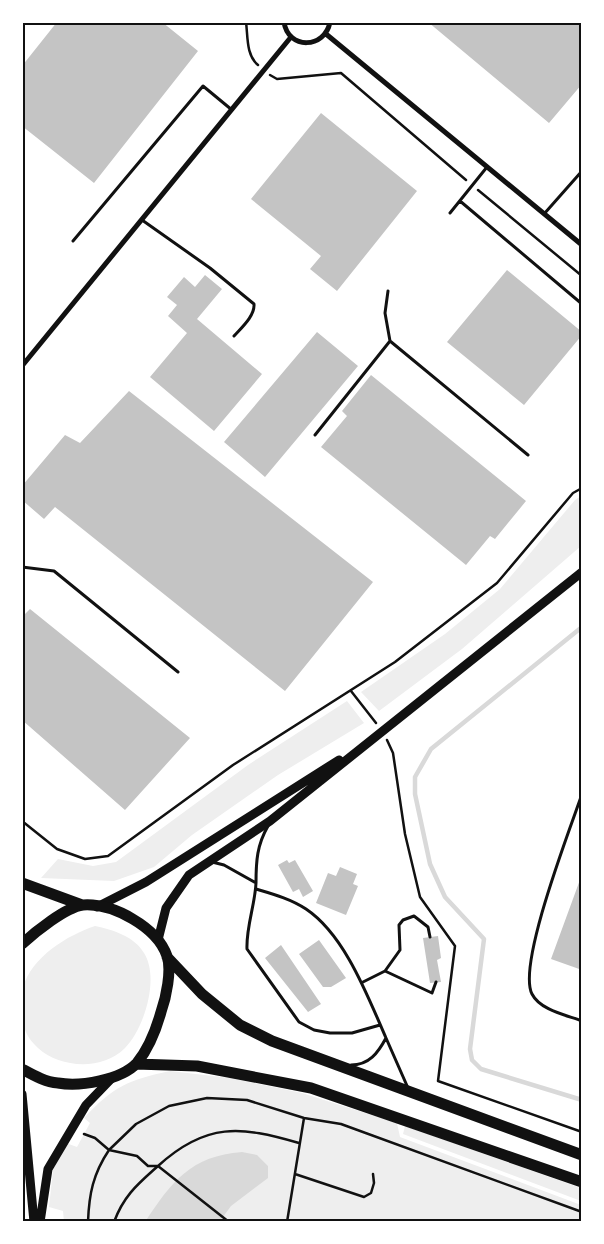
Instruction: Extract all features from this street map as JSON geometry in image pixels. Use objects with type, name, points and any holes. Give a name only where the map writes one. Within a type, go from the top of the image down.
[{"type":"highway","points":[[22,883],[82,905],[124,914],[142,925],[158,940],[167,957],[202,994],[240,1025],[272,1041],[582,1155]]},
{"type":"highway","points":[[22,944],[51,920],[82,905]]},
{"type":"highway","points":[[22,1070],[57,1083],[85,1084],[114,1076],[136,1064],[153,1038],[167,994],[167,957]]},
{"type":"highway","points":[[136,1064],[197,1066],[311,1088],[582,1182]]},
{"type":"street","points":[[284,22],[291,37],[296,41],[310,44],[326,34],[330,22]]},
{"type":"street","points":[[326,34],[582,246]]},
{"type":"street","points":[[23,366],[291,37]]},
{"type":"street","points":[[158,940],[166,908],[189,875],[207,861],[270,821],[582,572]]},
{"type":"street","points":[[97,907],[178,863],[383,731]]},
{"type":"street","points":[[40,1222],[48,1169],[86,1105],[114,1076]]},
{"type":"street","points":[[22,1094],[34,1222]]},
{"type":"lane","points":[[73,241],[203,86],[233,110]]},
{"type":"lane","points":[[450,214],[487,167]]},
{"type":"lane","points":[[544,214],[582,171]]},
{"type":"lane","points":[[460,201],[582,304]]},
{"type":"lane","points":[[142,220],[210,268],[254,304],[251,316],[234,336]]},
{"type":"lane","points":[[388,291],[385,313],[390,341],[528,455]]},
{"type":"lane","points":[[315,435],[390,341]]},
{"type":"lane","points":[[22,567],[54,571],[178,672]]},
{"type":"lane","points":[[582,794],[540,915],[529,979],[532,994],[542,1005],[582,1021]]},
{"type":"lane","points":[[270,821],[260,840],[256,859],[256,889],[247,938],[247,949],[300,1022],[314,1030],[330,1033],[352,1032],[380,1025]]},
{"type":"lane","points":[[207,861],[224,864],[256,883]]},
{"type":"lane","points":[[256,889],[284,897],[307,909],[324,926],[363,982],[409,1091]]},
{"type":"lane","points":[[363,982],[385,971],[400,950],[399,925],[403,920],[414,916],[428,927],[430,937]]},
{"type":"lane","points":[[385,971],[432,993],[436,982]]},
{"type":"lane","points":[[333,1062],[354,1065],[369,1061],[380,1050],[386,1038]]},
{"type":"path","points":[[246,22],[252,60],[265,71],[277,79],[340,72],[582,276]]},
{"type":"path","points":[[22,821],[57,849],[85,859],[108,856],[233,765],[395,662],[497,583],[573,493],[582,488]]},
{"type":"path","points":[[351,691],[383,731],[393,753],[405,834],[420,897],[454,946],[438,1080],[582,1132]]},
{"type":"path","points":[[88,1222],[89,1192],[95,1173],[109,1150],[136,1124],[160,1110],[168,1106],[207,1098],[247,1100],[304,1118],[341,1124],[582,1212]]},
{"type":"path","points":[[287,1222],[304,1118]]},
{"type":"path","points":[[114,1222],[133,1187],[168,1156],[190,1141],[209,1134],[232,1130],[260,1132],[300,1143]]},
{"type":"path","points":[[84,1134],[95,1138],[109,1150],[137,1156],[148,1166],[158,1166],[229,1222]]},
{"type":"path","points":[[295,1174],[364,1197],[371,1193],[374,1183],[372,1174]]},
{"type":"shaded area","points":[[581,496],[581,546],[462,649],[379,711],[361,692],[445,634],[500,589],[575,500]]},
{"type":"shaded area","points":[[347,701],[364,723],[278,775],[192,835],[154,867],[114,881],[41,878],[58,859],[93,866],[116,862],[248,765]]},
{"type":"shaded area","points":[[95,926],[129,938],[140,947],[149,963],[150,989],[148,1003],[144,1016],[132,1039],[116,1055],[105,1061],[81,1064],[69,1063],[47,1055],[34,1044],[28,1035],[22,1016],[22,991],[27,977],[42,957],[62,941]]},
{"type":"shaded area","points":[[170,1071],[230,1078],[302,1093],[397,1123],[400,1137],[581,1205],[582,1221],[64,1222],[63,1211],[49,1207],[53,1170],[66,1143],[77,1147],[90,1123],[84,1118],[113,1091],[132,1081]]},
{"type":"shaded area","points":[[405,1126],[581,1188],[581,1201],[403,1134]]},
{"type":"shaded area","points":[[242,1152],[257,1155],[268,1166],[268,1178],[231,1206],[220,1221],[145,1222],[164,1194],[184,1173],[209,1159],[224,1154]]},
{"type":"building","points":[[57,22],[162,22],[198,51],[94,183],[22,126],[22,66]]},
{"type":"building","points":[[428,22],[582,22],[582,84],[549,123]]},
{"type":"building","points":[[321,113],[417,191],[337,291],[310,269],[321,256],[251,199]]},
{"type":"building","points":[[507,270],[582,332],[582,335],[524,405],[447,342]]},
{"type":"building","points":[[205,275],[222,289],[197,319],[262,374],[214,431],[150,377],[187,333],[168,316],[177,305],[167,297],[184,277],[195,287]]},
{"type":"building","points":[[317,332],[358,366],[265,477],[224,442]]},
{"type":"building","points":[[371,375],[526,501],[495,539],[490,536],[466,565],[321,447],[347,416],[342,411]]},
{"type":"building","points":[[129,391],[373,582],[285,691],[55,507],[44,519],[22,500],[22,486],[65,435],[80,443]]},
{"type":"building","points":[[30,609],[190,738],[125,810],[22,720],[22,617]]},
{"type":"building","points":[[287,860],[289,863],[295,860],[313,891],[303,897],[299,889],[293,892],[278,865]]},
{"type":"building","points":[[340,867],[357,874],[353,884],[358,886],[346,915],[316,903],[328,873],[336,876]]},
{"type":"building","points":[[582,877],[582,970],[551,959]]},
{"type":"building","points":[[438,936],[441,958],[437,960],[441,982],[430,983],[423,938]]},
{"type":"building","points":[[319,940],[346,978],[331,987],[323,987],[299,954]]},
{"type":"building","points":[[281,945],[321,1004],[308,1012],[265,958]]},
{"type":"waterway","points":[[582,627],[431,749],[415,777],[415,794],[430,864],[445,897],[484,939],[470,1049],[472,1060],[481,1069],[582,1100]]}]
